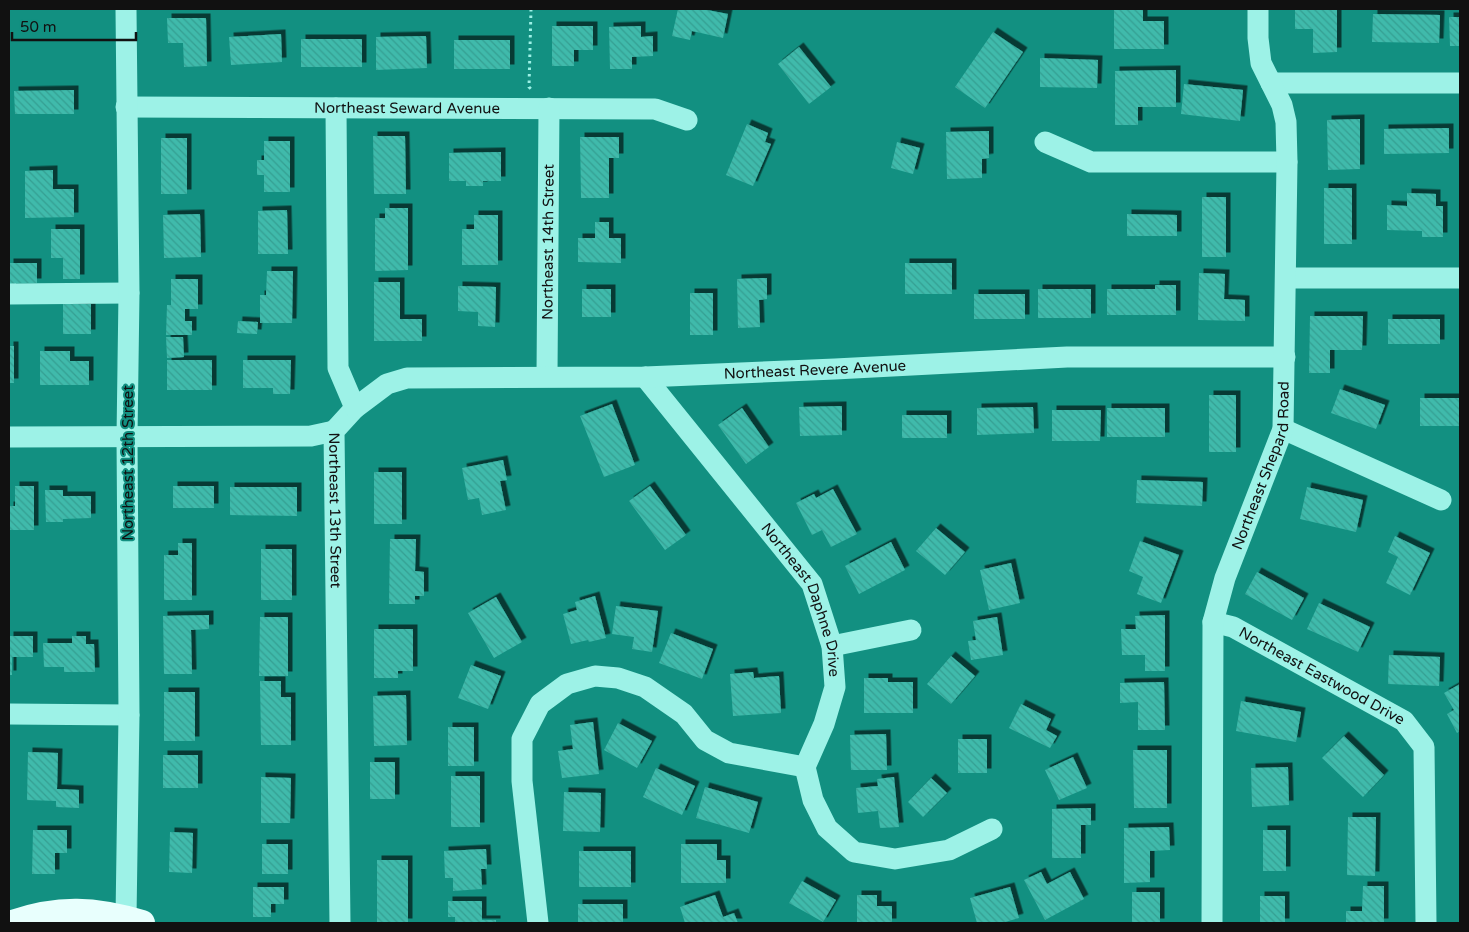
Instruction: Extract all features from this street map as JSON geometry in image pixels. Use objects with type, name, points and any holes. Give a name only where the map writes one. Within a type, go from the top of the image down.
[{"type":"main road","points":[[12,923],[49,913],[76,911],[100,913],[134,921]]},
{"type":"street","name":"Northeast 12th Street","points":[[126,9],[129,293],[127,437],[129,714],[134,921]]},
{"type":"street","name":"Northeast Shepard Road","points":[[1212,923],[1213,622],[1224,578],[1283,429],[1288,162],[1286,122],[1282,105],[1261,63],[1258,38],[1258,9]]},
{"type":"street","points":[[1271,83],[1460,83]]},
{"type":"street","name":"Northeast Seward Avenue","points":[[126,107],[655,109],[687,120]]},
{"type":"street","points":[[336,108],[338,368],[354,408]]},
{"type":"street","name":"Northeast 14th Street","points":[[547,376],[549,108]]},
{"type":"street","points":[[1044,142],[1091,162],[1288,162]]},
{"type":"street","points":[[1286,278],[1460,278]]},
{"type":"street","points":[[9,294],[129,293]]},
{"type":"street","name":"Northeast Revere Avenue","points":[[354,408],[387,384],[407,378],[645,377],[1067,357],[1285,357]]},
{"type":"street","name":"Northeast Daphne Drive","points":[[645,377],[812,584],[832,646],[835,687],[824,724],[805,766]]},
{"type":"street","name":"Northeast 13th Street","points":[[340,923],[334,431],[354,408]]},
{"type":"street","points":[[1283,429],[1441,500]]},
{"type":"street","points":[[9,437],[311,436],[334,431]]},
{"type":"street","name":"Northeast Eastwood Drive","points":[[1213,622],[1233,627],[1404,721],[1424,747],[1426,923]]},
{"type":"street","points":[[832,646],[910,630]]},
{"type":"street","points":[[538,923],[522,781],[522,739],[540,704],[567,684],[595,676],[618,678],[645,687],[684,714],[705,740],[729,753],[805,766],[813,800],[827,828],[854,852],[895,859],[949,850],[992,830]]},
{"type":"street","points":[[9,714],[129,714]]},
{"type":"path","points":[[531,9],[529,87],[549,108]]},
{"type":"building","points":[[678,9],[702,9],[728,14],[723,38],[692,31],[690,40],[672,36]]},
{"type":"building","points":[[1114,9],[1143,9],[1143,21],[1164,21],[1164,49],[1114,49]]},
{"type":"building","points":[[1295,9],[1337,9],[1337,52],[1313,53],[1313,29],[1295,29]]},
{"type":"building","points":[[1373,14],[1440,15],[1439,43],[1372,42]]},
{"type":"building","points":[[1449,17],[1460,17],[1460,46],[1450,46]]},
{"type":"building","points":[[167,18],[206,18],[207,66],[184,67],[183,43],[168,43]]},
{"type":"building","points":[[552,26],[593,26],[593,50],[574,50],[574,66],[552,66]]},
{"type":"building","points":[[641,26],[641,37],[653,36],[653,56],[632,57],[632,69],[610,69],[609,27]]},
{"type":"building","points":[[993,32],[1023,52],[985,108],[955,87]]},
{"type":"building","points":[[281,34],[282,62],[231,65],[229,37]]},
{"type":"building","points":[[426,36],[427,68],[376,70],[376,37]]},
{"type":"building","points":[[301,39],[362,39],[362,67],[301,67]]},
{"type":"building","points":[[454,40],[510,40],[510,69],[454,69]]},
{"type":"building","points":[[799,47],[831,87],[809,104],[778,64]]},
{"type":"building","points":[[1040,58],[1098,60],[1097,88],[1040,87]]},
{"type":"building","points":[[1176,70],[1176,107],[1138,107],[1138,125],[1115,125],[1115,71]]},
{"type":"building","points":[[1184,84],[1243,90],[1240,121],[1181,114]]},
{"type":"building","points":[[74,90],[74,114],[15,114],[14,91]]},
{"type":"building","points":[[1360,119],[1360,169],[1328,170],[1327,120]]},
{"type":"building","points":[[747,124],[768,133],[765,142],[771,144],[753,186],[726,175]]},
{"type":"building","points":[[1449,128],[1449,153],[1384,154],[1384,129]]},
{"type":"building","points":[[989,131],[989,158],[982,159],[982,178],[947,179],[946,132]]},
{"type":"building","points":[[373,136],[405,136],[406,194],[374,194]]},
{"type":"building","points":[[580,137],[619,137],[619,158],[609,158],[609,198],[581,198]]},
{"type":"building","points":[[161,138],[187,138],[187,194],[161,194]]},
{"type":"building","points":[[264,141],[290,141],[290,192],[264,192],[264,175],[257,175],[257,160],[264,160]]},
{"type":"building","points":[[897,142],[920,148],[913,174],[891,168]]},
{"type":"building","points":[[501,152],[501,181],[483,181],[483,186],[466,186],[466,181],[449,181],[449,153]]},
{"type":"building","points":[[53,170],[53,189],[74,189],[74,217],[25,218],[25,171]]},
{"type":"building","points":[[1324,188],[1352,188],[1352,244],[1324,244]]},
{"type":"building","points":[[1407,193],[1436,194],[1436,206],[1443,206],[1443,237],[1422,237],[1422,231],[1387,230],[1387,205],[1407,206]]},
{"type":"building","points":[[1202,197],[1226,197],[1226,257],[1202,257]]},
{"type":"building","points":[[385,208],[408,208],[408,270],[375,271],[375,218],[385,218]]},
{"type":"building","points":[[287,210],[288,254],[258,254],[258,211]]},
{"type":"building","points":[[200,214],[201,257],[164,258],[163,215]]},
{"type":"building","points":[[1127,214],[1177,215],[1177,236],[1127,236]]},
{"type":"building","points":[[474,215],[498,215],[498,265],[462,265],[462,229],[474,229]]},
{"type":"building","points":[[595,222],[609,222],[609,238],[621,238],[621,263],[578,262],[578,238],[595,238]]},
{"type":"building","points":[[51,229],[80,229],[80,279],[63,279],[63,258],[51,258]]},
{"type":"building","points":[[9,263],[37,263],[37,283],[9,285]]},
{"type":"building","points":[[905,263],[952,263],[952,294],[905,294]]},
{"type":"building","points":[[267,271],[293,271],[292,323],[260,323],[260,295],[266,295]]},
{"type":"building","points":[[1199,273],[1225,274],[1224,299],[1245,300],[1245,321],[1198,320]]},
{"type":"building","points":[[767,278],[767,299],[759,300],[760,327],[738,328],[737,279]]},
{"type":"building","points":[[171,279],[198,279],[198,309],[185,309],[185,321],[192,321],[192,335],[166,335],[167,305],[171,305]]},
{"type":"building","points":[[374,282],[400,282],[400,319],[422,319],[422,341],[374,341]]},
{"type":"building","points":[[1155,285],[1176,285],[1176,315],[1107,315],[1107,289],[1155,289]]},
{"type":"building","points":[[458,286],[496,287],[495,327],[478,326],[478,312],[458,311]]},
{"type":"building","points":[[582,289],[611,289],[611,317],[582,317]]},
{"type":"building","points":[[1038,289],[1091,289],[1091,318],[1038,318]]},
{"type":"building","points":[[690,293],[713,293],[713,335],[690,335]]},
{"type":"building","points":[[974,294],[1025,294],[1025,319],[974,319]]},
{"type":"building","points":[[63,304],[91,304],[91,334],[63,334]]},
{"type":"building","points":[[1310,316],[1363,316],[1362,350],[1330,350],[1330,373],[1309,373]]},
{"type":"building","points":[[1388,319],[1440,319],[1440,344],[1388,344]]},
{"type":"building","points":[[238,321],[258,322],[257,334],[237,333]]},
{"type":"building","points":[[166,337],[183,337],[184,357],[167,358]]},
{"type":"building","points":[[9,346],[14,346],[14,383],[9,383]]},
{"type":"building","points":[[40,351],[70,351],[70,361],[89,361],[89,385],[40,385]]},
{"type":"building","points":[[167,360],[212,360],[212,390],[167,390]]},
{"type":"building","points":[[243,360],[291,360],[290,394],[273,394],[273,388],[243,388]]},
{"type":"building","points":[[1340,389],[1385,405],[1376,429],[1331,413]]},
{"type":"building","points":[[1209,395],[1236,395],[1236,452],[1209,452]]},
{"type":"building","points":[[1420,398],[1460,398],[1460,426],[1420,426]]},
{"type":"building","points":[[612,404],[635,465],[604,477],[580,416]]},
{"type":"building","points":[[842,406],[842,435],[800,436],[799,407]]},
{"type":"building","points":[[1033,407],[1034,433],[977,435],[977,408]]},
{"type":"building","points":[[742,408],[769,447],[746,464],[718,425]]},
{"type":"building","points":[[1107,408],[1165,408],[1165,437],[1107,437]]},
{"type":"building","points":[[1052,410],[1101,410],[1100,441],[1052,441]]},
{"type":"building","points":[[902,415],[947,415],[947,438],[902,438]]},
{"type":"building","points":[[503,460],[507,480],[500,481],[506,510],[482,515],[479,498],[468,500],[462,468]]},
{"type":"building","points":[[374,472],[402,472],[402,524],[374,524]]},
{"type":"building","points":[[1137,480],[1203,482],[1202,506],[1136,503]]},
{"type":"building","points":[[15,486],[34,486],[34,530],[9,530],[9,506],[15,506]]},
{"type":"building","points":[[173,486],[214,486],[214,508],[173,508]]},
{"type":"building","points":[[650,486],[686,535],[665,550],[629,501]]},
{"type":"building","points":[[230,487],[297,487],[297,516],[230,515]]},
{"type":"building","points":[[1307,487],[1363,500],[1356,532],[1300,519]]},
{"type":"building","points":[[833,489],[857,534],[831,547],[822,530],[812,535],[796,503],[814,494],[816,498]]},
{"type":"building","points":[[45,490],[63,490],[63,496],[91,496],[91,518],[63,519],[63,522],[46,522]]},
{"type":"building","points":[[936,528],[965,552],[945,575],[916,551]]},
{"type":"building","points":[[1395,536],[1430,553],[1410,595],[1386,583],[1398,557],[1388,552]]},
{"type":"building","points":[[390,539],[416,539],[415,571],[424,572],[424,596],[415,596],[415,604],[389,604]]},
{"type":"building","points":[[1140,541],[1179,555],[1161,603],[1137,594],[1143,577],[1129,571]]},
{"type":"building","points":[[891,542],[905,570],[859,594],[845,566]]},
{"type":"building","points":[[178,543],[192,543],[192,600],[164,600],[164,555],[178,555]]},
{"type":"building","points":[[261,549],[292,549],[292,600],[261,600]]},
{"type":"building","points":[[1011,563],[1020,603],[989,610],[980,570]]},
{"type":"building","points":[[1257,572],[1304,598],[1292,620],[1245,594]]},
{"type":"building","points":[[595,596],[606,638],[571,644],[563,614],[577,610],[575,602]]},
{"type":"building","points":[[496,597],[522,642],[494,658],[468,613]]},
{"type":"building","points":[[1319,603],[1370,627],[1358,652],[1307,629]]},
{"type":"building","points":[[616,606],[658,611],[652,652],[632,649],[634,637],[612,634]]},
{"type":"building","points":[[209,615],[209,629],[191,630],[192,674],[164,674],[163,616]]},
{"type":"building","points":[[1165,615],[1165,671],[1145,671],[1145,655],[1122,655],[1121,629],[1136,629],[1135,616]]},
{"type":"building","points":[[260,617],[288,617],[288,676],[259,676]]},
{"type":"building","points":[[997,617],[1003,655],[971,660],[968,641],[976,640],[973,621]]},
{"type":"building","points":[[374,629],[413,629],[413,671],[398,671],[398,678],[374,678]]},
{"type":"building","points":[[671,633],[713,649],[702,679],[659,663]]},
{"type":"building","points":[[9,636],[33,636],[33,657],[12,657],[12,675],[9,675]]},
{"type":"building","points":[[72,636],[86,636],[86,644],[94,644],[95,672],[64,672],[64,667],[44,667],[43,643],[72,643]]},
{"type":"building","points":[[1389,655],[1440,657],[1439,686],[1388,684]]},
{"type":"building","points":[[951,656],[975,676],[951,704],[927,684]]},
{"type":"building","points":[[471,665],[501,676],[488,709],[458,698]]},
{"type":"building","points":[[753,672],[754,678],[779,676],[781,713],[733,716],[730,674]]},
{"type":"building","points":[[864,678],[888,678],[888,682],[913,682],[913,713],[864,713]]},
{"type":"building","points":[[260,681],[281,681],[281,697],[291,697],[291,745],[261,745]]},
{"type":"building","points":[[1164,682],[1165,730],[1138,730],[1138,702],[1120,703],[1120,683]]},
{"type":"building","points":[[1460,684],[1460,731],[1457,733],[1447,714],[1454,710],[1444,693]]},
{"type":"building","points":[[164,692],[195,692],[195,741],[164,741]]},
{"type":"building","points":[[406,695],[407,745],[374,746],[373,696]]},
{"type":"building","points":[[1241,701],[1301,712],[1296,742],[1236,731]]},
{"type":"building","points":[[1021,704],[1051,719],[1046,730],[1057,736],[1050,748],[1009,728]]},
{"type":"building","points":[[593,722],[599,774],[562,778],[558,751],[573,749],[570,725]]},
{"type":"building","points":[[618,723],[652,741],[637,768],[604,750]]},
{"type":"building","points":[[448,727],[474,727],[474,766],[448,766]]},
{"type":"building","points":[[886,734],[887,770],[851,770],[850,735]]},
{"type":"building","points":[[1344,736],[1384,775],[1363,797],[1322,758]]},
{"type":"building","points":[[958,739],[987,739],[987,773],[958,773]]},
{"type":"building","points":[[1133,750],[1167,750],[1167,808],[1134,808]]},
{"type":"building","points":[[28,752],[58,753],[57,789],[79,790],[79,808],[56,807],[56,801],[27,800]]},
{"type":"building","points":[[163,755],[198,755],[198,788],[163,788]]},
{"type":"building","points":[[1073,757],[1087,788],[1059,800],[1045,770]]},
{"type":"building","points":[[370,762],[395,762],[395,799],[370,799]]},
{"type":"building","points":[[1288,767],[1289,805],[1252,807],[1251,768]]},
{"type":"building","points":[[656,768],[695,786],[682,815],[643,797]]},
{"type":"building","points":[[451,776],[480,776],[480,827],[451,827]]},
{"type":"building","points":[[261,777],[291,778],[290,823],[261,823]]},
{"type":"building","points":[[894,777],[899,827],[880,828],[878,811],[858,813],[856,788],[878,786],[877,779]]},
{"type":"building","points":[[931,778],[947,793],[923,817],[908,802]]},
{"type":"building","points":[[705,787],[758,802],[749,833],[696,818]]},
{"type":"building","points":[[564,792],[601,793],[600,832],[563,831]]},
{"type":"building","points":[[1091,808],[1091,825],[1081,825],[1081,858],[1052,858],[1052,809]]},
{"type":"building","points":[[1348,817],[1376,817],[1375,876],[1347,875]]},
{"type":"building","points":[[1169,827],[1170,850],[1150,851],[1150,882],[1124,883],[1124,828]]},
{"type":"building","points":[[33,830],[67,830],[67,853],[55,853],[55,874],[32,874]]},
{"type":"building","points":[[1263,830],[1286,830],[1286,871],[1263,871]]},
{"type":"building","points":[[170,832],[193,833],[192,873],[169,872]]},
{"type":"building","points":[[262,844],[288,844],[288,874],[262,874]]},
{"type":"building","points":[[681,844],[717,844],[717,860],[726,860],[726,883],[681,883]]},
{"type":"building","points":[[486,849],[487,869],[481,869],[482,889],[453,891],[453,878],[445,878],[444,851]]},
{"type":"building","points":[[579,851],[631,851],[631,887],[579,887]]},
{"type":"building","points":[[377,860],[408,860],[408,923],[377,923]]},
{"type":"building","points":[[1041,872],[1047,884],[1070,872],[1084,899],[1045,920],[1024,880]]},
{"type":"building","points":[[802,881],[836,900],[823,922],[789,903]]},
{"type":"building","points":[[1363,886],[1384,886],[1384,923],[1346,923],[1346,911],[1362,911]]},
{"type":"building","points":[[253,887],[284,887],[284,904],[271,904],[271,917],[253,917]]},
{"type":"building","points":[[1010,887],[1019,918],[1002,923],[977,923],[970,898]]},
{"type":"building","points":[[1132,892],[1160,892],[1160,923],[1132,923]]},
{"type":"building","points":[[715,895],[723,917],[734,913],[738,923],[685,923],[680,907]]},
{"type":"building","points":[[857,895],[877,895],[877,906],[892,906],[892,923],[857,923]]},
{"type":"building","points":[[1260,896],[1285,896],[1285,923],[1260,923]]},
{"type":"building","points":[[448,901],[482,901],[482,920],[496,920],[496,923],[455,923],[455,917],[448,917]]},
{"type":"building","points":[[578,904],[623,904],[623,923],[578,923]]}]
